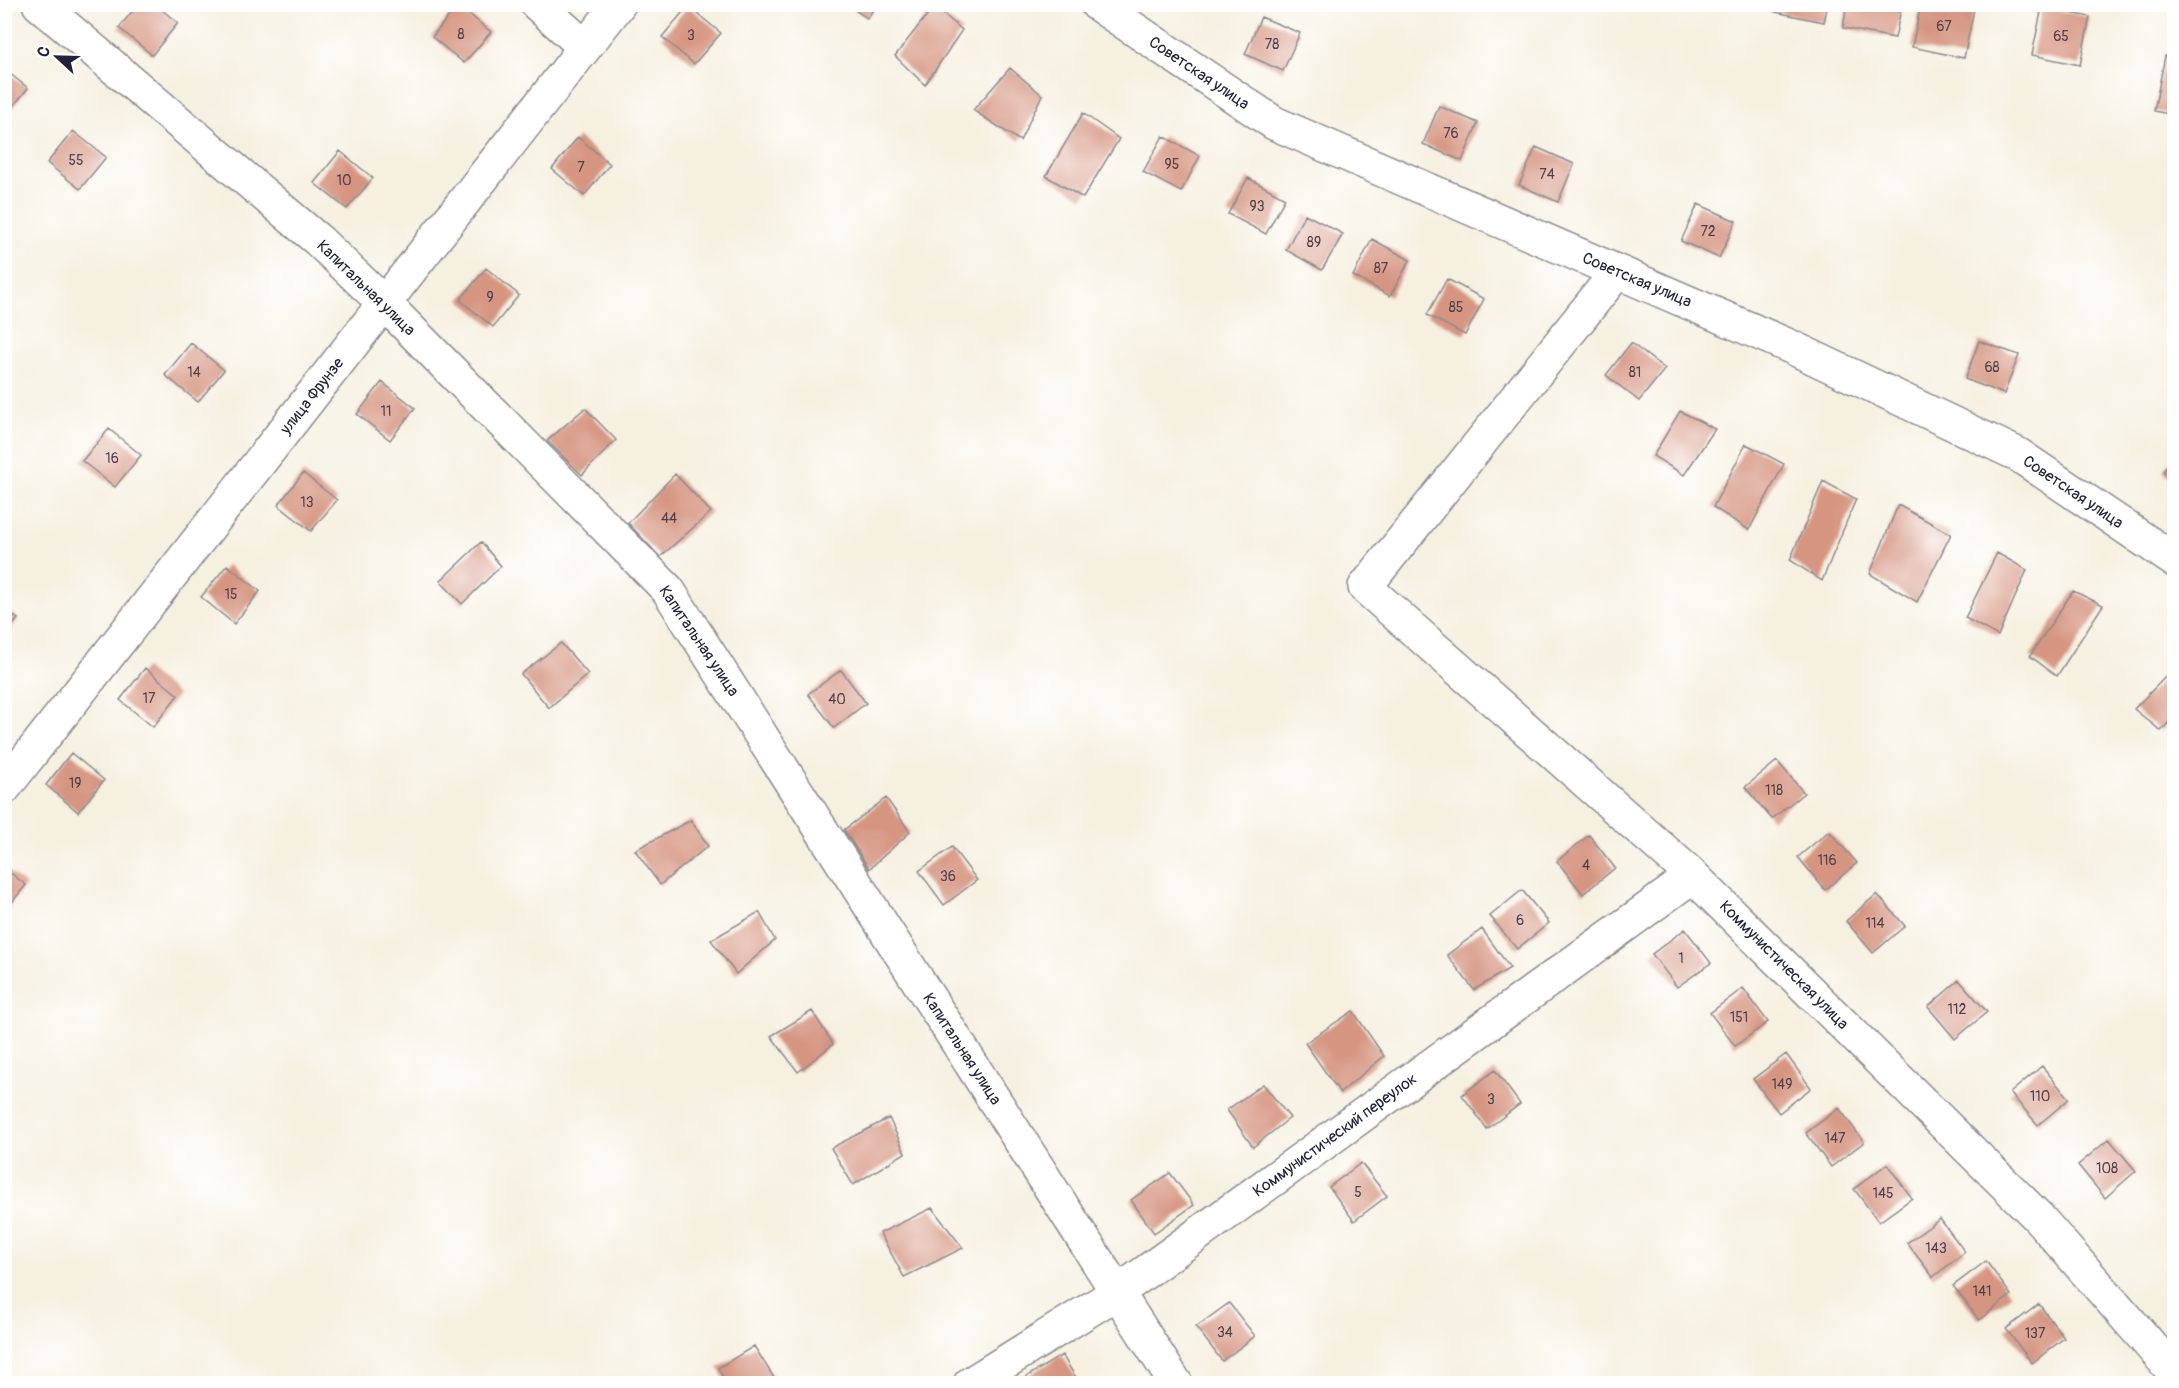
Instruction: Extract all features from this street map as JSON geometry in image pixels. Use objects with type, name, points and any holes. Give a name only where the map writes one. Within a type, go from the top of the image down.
[{"type":"street","name":"Капитальная улица","points":[[39,4],[319,241],[385,304],[668,590],[1176,1383]]},
{"type":"street","points":[[537,4],[585,47]]},
{"type":"street","name":"улица Фрунзе","points":[[4,788],[619,4]]},
{"type":"street","name":"Советская улица","points":[[1097,4],[1274,123],[1789,346],[2017,454],[2175,560]]},
{"type":"street","name":"Коммунистическая улица","points":[[1617,272],[1365,587],[1693,876],[2038,1217],[2175,1372]]},
{"type":"street","name":"Коммунистический переулок","points":[[970,1383],[1118,1292],[1693,876]]},
{"type":"building","points":[[138,4],[155,4],[178,23],[152,55],[119,28]]},
{"type":"building","points":[[846,4],[878,4],[867,18]]},
{"type":"building","points":[[1777,4],[1828,4],[1824,22],[1775,12]]},
{"type":"building","points":[[1847,4],[1902,4],[1895,38],[1843,28]]},
{"type":"building","points":[[1921,4],[1975,4],[1964,58],[1912,47]]},
{"type":"building","points":[[458,5],[491,32],[464,63],[432,37]]},
{"type":"building","points":[[688,6],[721,33],[694,64],[662,37]]},
{"type":"building","points":[[934,6],[962,30],[925,85],[895,56]]},
{"type":"building","points":[[2042,7],[2090,17],[2080,65],[2032,55]]},
{"type":"building","points":[[1261,17],[1300,33],[1283,71],[1245,54]]},
{"type":"building","points":[[2165,56],[2174,57],[2174,115],[2154,111]]},
{"type":"building","points":[[1010,68],[1042,95],[1020,141],[973,110]]},
{"type":"building","points":[[4,69],[28,88],[4,118]]},
{"type":"building","points":[[1439,106],[1478,123],[1462,161],[1423,144]]},
{"type":"building","points":[[1083,113],[1119,139],[1083,198],[1046,176]]},
{"type":"building","points":[[73,131],[106,157],[80,189],[47,163]]},
{"type":"building","points":[[1163,136],[1200,156],[1181,192],[1143,172]]},
{"type":"building","points":[[578,137],[610,164],[584,196],[552,169]]},
{"type":"building","points":[[1536,147],[1574,164],[1558,202],[1519,185]]},
{"type":"building","points":[[340,151],[373,178],[347,209],[314,183]]},
{"type":"building","points":[[1248,178],[1285,198],[1266,234],[1228,214]]},
{"type":"building","points":[[1698,204],[1736,221],[1719,258],[1681,241]]},
{"type":"building","points":[[1305,214],[1343,234],[1322,270],[1286,250]]},
{"type":"building","points":[[1372,239],[1410,260],[1390,296],[1353,276]]},
{"type":"building","points":[[486,268],[519,295],[493,327],[460,300]]},
{"type":"building","points":[[1447,279],[1484,299],[1465,335],[1427,315]]},
{"type":"building","points":[[1979,341],[2019,355],[2004,394],[1965,379]]},
{"type":"building","points":[[191,343],[224,370],[198,402],[165,375]]},
{"type":"building","points":[[1631,343],[1665,369],[1639,401],[1606,375]]},
{"type":"building","points":[[382,382],[415,408],[390,440],[357,414]]},
{"type":"building","points":[[585,408],[616,440],[582,475],[547,441]]},
{"type":"building","points":[[1680,411],[1715,429],[1684,475],[1653,456]]},
{"type":"building","points":[[109,429],[141,455],[115,487],[82,461]]},
{"type":"building","points":[[1746,444],[1784,464],[1749,530],[1713,507]]},
{"type":"building","points":[[2174,456],[2174,480],[2163,471]]},
{"type":"building","points":[[303,473],[337,500],[311,531],[278,505]]},
{"type":"building","points":[[675,474],[711,512],[660,557],[628,523]]},
{"type":"building","points":[[1823,481],[1856,499],[1822,581],[1790,560]]},
{"type":"building","points":[[1898,505],[1951,534],[1917,602],[1870,574]]},
{"type":"building","points":[[481,542],[501,566],[462,604],[440,581]]},
{"type":"building","points":[[1997,553],[2027,570],[1998,636],[1965,618]]},
{"type":"building","points":[[227,565],[260,591],[234,624],[201,597]]},
{"type":"building","points":[[2073,591],[2103,605],[2057,676],[2030,656]]},
{"type":"building","points":[[4,609],[18,619],[4,636]]},
{"type":"building","points":[[561,643],[588,674],[549,708],[521,674]]},
{"type":"building","points":[[145,668],[178,695],[153,727],[120,700]]},
{"type":"building","points":[[2174,668],[2174,717],[2161,731],[2134,709]]},
{"type":"building","points":[[841,670],[866,703],[834,728],[808,694]]},
{"type":"building","points":[[71,753],[104,780],[78,812],[46,785]]},
{"type":"building","points":[[1777,761],[1804,793],[1772,819],[1745,787]]},
{"type":"building","points":[[886,798],[910,832],[869,869],[844,830]]},
{"type":"building","points":[[691,820],[708,846],[660,885],[635,850]]},
{"type":"building","points":[[1829,831],[1857,863],[1825,890],[1798,857]]},
{"type":"building","points":[[1589,835],[1615,868],[1583,894],[1557,861]]},
{"type":"building","points":[[952,847],[977,880],[944,905],[919,871]]},
{"type":"building","points":[[4,868],[26,885],[4,912]]},
{"type":"building","points":[[1522,890],[1549,923],[1517,949],[1490,916]]},
{"type":"building","points":[[1877,894],[1905,926],[1873,953],[1846,921]]},
{"type":"building","points":[[759,912],[775,940],[736,974],[711,940]]},
{"type":"building","points":[[1482,929],[1510,968],[1474,990],[1447,955]]},
{"type":"building","points":[[1685,929],[1711,963],[1677,987],[1652,954]]},
{"type":"building","points":[[1959,980],[1987,1012],[1955,1039],[1928,1007]]},
{"type":"building","points":[[1743,988],[1768,1022],[1735,1046],[1710,1013]]},
{"type":"building","points":[[812,1011],[833,1044],[798,1072],[771,1036]]},
{"type":"building","points":[[1353,1011],[1384,1056],[1340,1093],[1305,1043]]},
{"type":"building","points":[[1786,1054],[1811,1088],[1779,1113],[1753,1079]]},
{"type":"building","points":[[2042,1066],[2069,1099],[2038,1125],[2010,1093]]},
{"type":"building","points":[[1495,1070],[1520,1104],[1487,1129],[1462,1095]]},
{"type":"building","points":[[1263,1084],[1290,1118],[1253,1147],[1227,1110]]},
{"type":"building","points":[[1839,1108],[1864,1142],[1831,1167],[1806,1133]]},
{"type":"building","points":[[889,1118],[905,1153],[853,1185],[831,1148]]},
{"type":"building","points":[[2109,1139],[2136,1171],[2105,1198],[2078,1165]]},
{"type":"building","points":[[1361,1163],[1387,1196],[1354,1221],[1329,1187]]},
{"type":"building","points":[[1887,1164],[1912,1198],[1879,1222],[1854,1189]]},
{"type":"building","points":[[1170,1173],[1194,1205],[1154,1233],[1131,1200]]},
{"type":"building","points":[[932,1208],[963,1248],[904,1277],[880,1233]]},
{"type":"building","points":[[1940,1219],[1965,1252],[1933,1277],[1907,1243]]},
{"type":"building","points":[[1986,1261],[2011,1295],[1979,1320],[1953,1286]]},
{"type":"building","points":[[1229,1303],[1255,1336],[1222,1361],[1196,1327]]},
{"type":"building","points":[[2039,1304],[2064,1338],[2032,1363],[2006,1329]]},
{"type":"building","points":[[754,1346],[776,1381],[772,1384],[727,1384],[718,1368]]},
{"type":"building","points":[[1062,1355],[1080,1384],[1030,1384],[1026,1377]]}]
